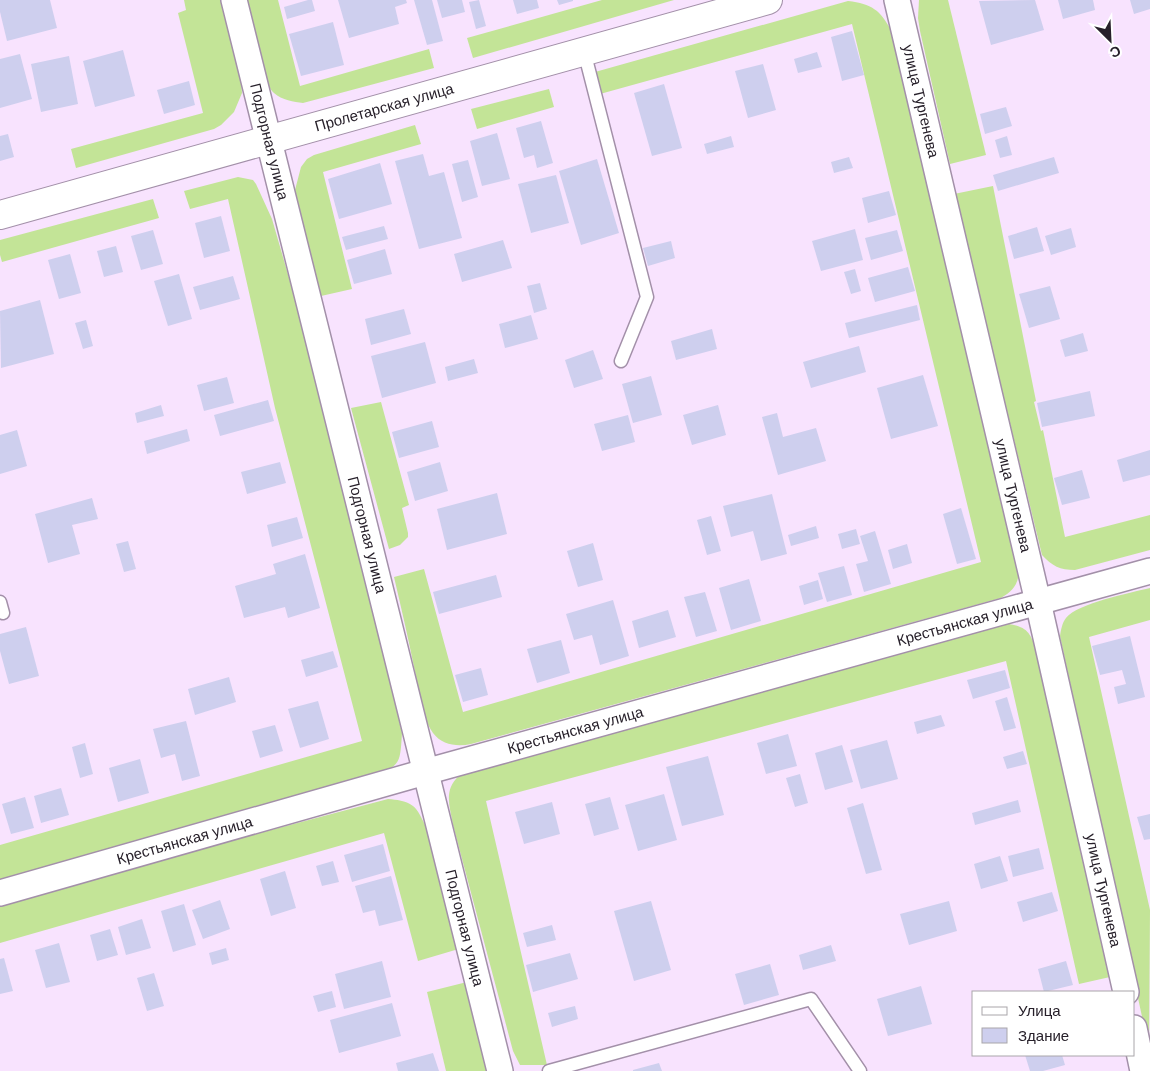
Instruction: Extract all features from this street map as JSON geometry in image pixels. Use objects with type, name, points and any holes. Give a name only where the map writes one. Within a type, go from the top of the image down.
[{"type":"street","name":"Подгорная улица","points":[[234,0],[500,1071]]},
{"type":"street","name":"Пролетарская улица","points":[[0,215],[768,0]]},
{"type":"street","name":"улица Тургенева","points":[[897,0],[1038,602],[1126,991]]},
{"type":"street","name":"Крестьянская улица","points":[[0,893],[425,772],[1150,571]]},
{"type":"street","points":[[1135,1033],[1143,1071]]},
{"type":"lane","points":[[584,51],[647,297],[621,361]]},
{"type":"lane","points":[[549,1071],[812,999],[860,1071]]},
{"type":"green space","points":[[184,0],[222,0],[241,79],[242,93],[234,112],[214,129],[76,168],[71,149],[203,113],[178,13],[186,10]]},
{"type":"green space","points":[[246,0],[278,0],[300,86],[429,49],[434,68],[303,103],[284,99],[274,93],[269,87],[260,64]]},
{"type":"green space","points":[[602,0],[674,0],[473,58],[467,38]]},
{"type":"green space","points":[[919,0],[948,0],[986,155],[950,164],[920,31],[918,18]]},
{"type":"green space","points":[[848,1],[863,4],[874,9],[883,17],[891,30],[1019,571],[1016,584],[1009,593],[1001,598],[471,744],[455,745],[445,743],[433,733],[425,718],[394,577],[424,569],[463,712],[981,562],[852,24],[600,94],[595,72]]},
{"type":"green space","points":[[549,89],[554,107],[477,129],[471,109]]},
{"type":"green space","points":[[415,125],[421,144],[323,172],[352,289],[321,296],[295,190],[301,167],[307,159],[314,155]]},
{"type":"green space","points":[[238,177],[253,180],[272,219],[324,399],[402,733],[399,758],[393,766],[371,776],[0,880],[0,845],[362,741],[275,408],[228,199],[190,209],[184,191]]},
{"type":"green space","points":[[993,186],[1036,401],[1034,402],[1041,431],[1043,430],[1065,537],[1150,515],[1150,550],[1075,570],[1057,567],[1042,555],[954,194]]},
{"type":"green space","points":[[153,199],[159,218],[2,262],[0,240]]},
{"type":"green space","points":[[381,402],[409,505],[402,508],[408,537],[400,545],[389,549],[351,408]]},
{"type":"green space","points":[[1150,588],[1150,620],[1089,637],[1150,910],[1149,1049],[1060,636],[1066,618],[1081,608],[1105,599]]},
{"type":"green space","points":[[1009,624],[1021,627],[1028,633],[1037,652],[1110,977],[1079,984],[1006,661],[486,801],[547,1065],[520,1065],[513,1051],[453,825],[449,793],[454,781],[459,776],[477,766]]},
{"type":"green space","points":[[388,799],[410,804],[420,815],[442,872],[462,948],[418,961],[384,833],[0,943],[0,904],[71,883]]},
{"type":"green space","points":[[467,982],[489,1071],[446,1071],[427,992]]},
{"type":"building","points":[[0,0],[50,0],[57,28],[7,41],[0,12]]},
{"type":"building","points":[[312,0],[315,11],[287,19],[284,7]]},
{"type":"building","points":[[338,0],[406,0],[407,3],[395,7],[399,24],[349,38]]},
{"type":"building","points":[[414,0],[432,0],[443,41],[427,45]]},
{"type":"building","points":[[437,0],[462,0],[465,12],[442,18]]},
{"type":"building","points":[[479,0],[486,26],[476,29],[469,2]]},
{"type":"building","points":[[513,0],[537,0],[539,8],[517,14]]},
{"type":"building","points":[[557,0],[573,0],[573,1],[559,5]]},
{"type":"building","points":[[1035,0],[1044,30],[991,45],[979,1]]},
{"type":"building","points":[[1058,0],[1093,0],[1095,10],[1063,19]]},
{"type":"building","points":[[1130,0],[1150,0],[1150,9],[1134,14]]},
{"type":"building","points":[[333,22],[344,65],[301,76],[289,34]]},
{"type":"building","points":[[852,31],[864,75],[842,81],[831,37]]},
{"type":"building","points":[[123,50],[135,96],[95,107],[83,61]]},
{"type":"building","points":[[817,52],[822,67],[798,73],[794,59]]},
{"type":"building","points":[[20,54],[32,99],[0,108],[0,59]]},
{"type":"building","points":[[69,56],[78,104],[41,112],[31,64]]},
{"type":"building","points":[[763,64],[776,110],[748,118],[735,71]]},
{"type":"building","points":[[189,81],[195,105],[164,114],[157,90]]},
{"type":"building","points":[[664,84],[682,148],[652,156],[634,93]]},
{"type":"building","points":[[1006,107],[1012,126],[985,134],[980,114]]},
{"type":"building","points":[[541,121],[553,163],[537,168],[534,155],[524,158],[516,128]]},
{"type":"building","points":[[497,133],[510,179],[482,186],[470,141]]},
{"type":"building","points":[[8,134],[14,157],[0,161],[0,136]]},
{"type":"building","points":[[731,136],[734,147],[707,154],[704,144]]},
{"type":"building","points":[[1007,136],[1012,155],[1000,158],[995,140]]},
{"type":"building","points":[[423,154],[429,176],[444,172],[462,238],[419,249],[395,161]]},
{"type":"building","points":[[849,157],[853,168],[834,173],[831,162]]},
{"type":"building","points":[[1054,157],[1059,173],[998,191],[993,175]]},
{"type":"building","points":[[597,159],[619,233],[581,245],[559,171]]},
{"type":"building","points":[[468,160],[478,197],[462,202],[452,164]]},
{"type":"building","points":[[380,163],[392,204],[339,219],[328,179]]},
{"type":"building","points":[[556,175],[569,223],[531,233],[518,184]]},
{"type":"building","points":[[889,191],[896,215],[868,223],[862,198]]},
{"type":"building","points":[[221,216],[230,251],[204,258],[195,223]]},
{"type":"building","points":[[384,226],[388,239],[346,250],[342,237]]},
{"type":"building","points":[[1037,227],[1044,251],[1014,259],[1008,236]]},
{"type":"building","points":[[1071,228],[1076,247],[1051,255],[1045,236]]},
{"type":"building","points":[[855,229],[863,260],[821,271],[812,241]]},
{"type":"building","points":[[153,230],[163,264],[141,270],[131,236]]},
{"type":"building","points":[[897,230],[903,251],[871,260],[865,238]]},
{"type":"building","points":[[503,240],[512,268],[462,282],[454,254]]},
{"type":"building","points":[[671,241],[675,258],[648,266],[643,248]]},
{"type":"building","points":[[116,246],[123,272],[104,277],[97,251]]},
{"type":"building","points":[[385,249],[392,274],[354,284],[347,260]]},
{"type":"building","points":[[70,254],[81,293],[59,299],[48,260]]},
{"type":"building","points":[[908,267],[915,291],[875,302],[868,278]]},
{"type":"building","points":[[855,269],[861,291],[851,294],[844,272]]},
{"type":"building","points":[[179,274],[192,319],[168,326],[154,281]]},
{"type":"building","points":[[233,276],[240,299],[200,310],[193,287]]},
{"type":"building","points":[[540,283],[547,309],[534,313],[527,286]]},
{"type":"building","points":[[1050,286],[1060,319],[1029,328],[1019,294]]},
{"type":"building","points":[[40,300],[54,354],[1,368],[0,311]]},
{"type":"building","points":[[917,305],[920,320],[849,338],[845,323]]},
{"type":"building","points":[[404,309],[411,334],[371,345],[365,319]]},
{"type":"building","points":[[531,315],[538,339],[505,348],[499,324]]},
{"type":"building","points":[[86,320],[93,346],[83,349],[75,323]]},
{"type":"building","points":[[712,329],[717,349],[676,360],[671,341]]},
{"type":"building","points":[[1083,333],[1088,351],[1065,357],[1060,340]]},
{"type":"building","points":[[425,342],[436,383],[382,398],[371,356]]},
{"type":"building","points":[[859,346],[866,372],[811,388],[803,362]]},
{"type":"building","points":[[593,350],[603,379],[574,388],[565,360]]},
{"type":"building","points":[[474,359],[478,373],[448,381],[445,367]]},
{"type":"building","points":[[923,375],[938,426],[891,439],[877,388]]},
{"type":"building","points":[[651,376],[662,415],[633,423],[622,384]]},
{"type":"building","points":[[227,377],[234,403],[204,411],[197,385]]},
{"type":"building","points":[[1090,391],[1095,416],[1042,427],[1037,403]]},
{"type":"building","points":[[268,400],[274,421],[220,436],[214,415]]},
{"type":"building","points":[[161,405],[164,416],[137,423],[135,413]]},
{"type":"building","points":[[718,405],[726,435],[692,445],[683,415]]},
{"type":"building","points":[[777,413],[783,437],[816,428],[826,461],[778,475],[762,417]]},
{"type":"building","points":[[628,415],[635,442],[602,451],[594,424]]},
{"type":"building","points":[[432,421],[439,447],[399,458],[392,432]]},
{"type":"building","points":[[187,429],[190,441],[147,454],[144,441]]},
{"type":"building","points":[[17,430],[27,466],[0,474],[0,435]]},
{"type":"building","points":[[1150,450],[1150,475],[1123,482],[1117,460]]},
{"type":"building","points":[[280,462],[286,483],[247,494],[241,472]]},
{"type":"building","points":[[440,462],[448,491],[415,501],[407,472]]},
{"type":"building","points":[[1082,470],[1090,498],[1062,505],[1054,478]]},
{"type":"building","points":[[497,493],[507,534],[447,550],[437,509]]},
{"type":"building","points":[[772,494],[787,554],[761,561],[753,531],[731,537],[723,506]]},
{"type":"building","points":[[92,498],[98,519],[72,525],[80,554],[48,563],[35,514]]},
{"type":"building","points":[[961,508],[976,559],[957,564],[943,514]]},
{"type":"building","points":[[711,516],[721,551],[707,555],[697,520]]},
{"type":"building","points":[[297,517],[303,538],[272,547],[267,525]]},
{"type":"building","points":[[816,526],[819,538],[791,546],[788,535]]},
{"type":"building","points":[[856,529],[860,544],[842,549],[838,534]]},
{"type":"building","points":[[875,531],[891,584],[864,592],[856,564],[868,561],[860,536]]},
{"type":"building","points":[[128,541],[136,569],[124,572],[116,544]]},
{"type":"building","points":[[593,543],[603,580],[578,587],[567,551]]},
{"type":"building","points":[[907,544],[912,563],[893,569],[888,550]]},
{"type":"building","points":[[305,554],[320,608],[288,618],[285,607],[244,618],[235,586],[276,574],[273,564]]},
{"type":"building","points":[[844,566],[852,595],[827,602],[818,573]]},
{"type":"building","points":[[496,575],[502,597],[439,614],[433,592]]},
{"type":"building","points":[[749,579],[761,621],[731,630],[719,588]]},
{"type":"building","points":[[818,580],[823,599],[804,605],[799,586]]},
{"type":"building","points":[[705,592],[717,631],[696,637],[684,597]]},
{"type":"building","points":[[613,600],[629,656],[600,665],[592,635],[574,640],[566,614]]},
{"type":"building","points":[[668,610],[676,637],[639,648],[632,621]]},
{"type":"building","points":[[26,627],[39,676],[9,684],[0,651],[0,634]]},
{"type":"building","points":[[1130,636],[1145,697],[1118,704],[1114,687],[1126,684],[1122,670],[1100,675],[1092,646]]},
{"type":"building","points":[[561,640],[570,673],[537,683],[527,649]]},
{"type":"building","points":[[333,651],[338,667],[306,677],[301,660]]},
{"type":"building","points":[[481,668],[488,695],[463,702],[455,675]]},
{"type":"building","points":[[1005,670],[1010,688],[973,699],[967,680]]},
{"type":"building","points":[[229,677],[236,702],[195,715],[188,689]]},
{"type":"building","points":[[1007,697],[1016,728],[1004,731],[995,701]]},
{"type":"building","points":[[318,701],[329,739],[300,748],[288,709]]},
{"type":"building","points":[[941,715],[945,726],[917,734],[914,722]]},
{"type":"building","points":[[186,721],[200,776],[182,781],[175,754],[161,758],[153,729]]},
{"type":"building","points":[[275,725],[283,751],[260,758],[252,731]]},
{"type":"building","points":[[788,734],[797,766],[766,774],[757,743]]},
{"type":"building","points":[[887,740],[898,779],[861,789],[850,750]]},
{"type":"building","points":[[85,743],[93,774],[80,778],[72,747]]},
{"type":"building","points":[[842,745],[853,782],[825,790],[815,753]]},
{"type":"building","points":[[1023,751],[1027,764],[1007,769],[1003,757]]},
{"type":"building","points":[[708,756],[724,815],[682,826],[666,767]]},
{"type":"building","points":[[140,759],[149,793],[118,802],[109,768]]},
{"type":"building","points":[[800,774],[808,803],[795,807],[786,778]]},
{"type":"building","points":[[61,788],[69,815],[41,823],[34,796]]},
{"type":"building","points":[[664,794],[677,840],[638,851],[625,805]]},
{"type":"building","points":[[25,797],[34,828],[11,834],[2,804]]},
{"type":"building","points":[[610,797],[619,829],[594,836],[585,804]]},
{"type":"building","points":[[1018,800],[1021,812],[975,825],[972,813]]},
{"type":"building","points":[[552,802],[560,834],[524,844],[515,812]]},
{"type":"building","points":[[863,803],[882,870],[866,874],[847,808]]},
{"type":"building","points":[[1150,814],[1150,839],[1144,840],[1137,817]]},
{"type":"building","points":[[383,844],[390,871],[352,882],[344,855]]},
{"type":"building","points":[[1039,848],[1044,869],[1013,877],[1008,856]]},
{"type":"building","points":[[1000,856],[1008,881],[981,889],[974,864]]},
{"type":"building","points":[[333,861],[339,882],[322,886],[316,866]]},
{"type":"building","points":[[285,871],[296,908],[271,916],[260,879]]},
{"type":"building","points":[[391,876],[403,920],[379,926],[375,910],[363,913],[355,886]]},
{"type":"building","points":[[1052,892],[1058,911],[1023,922],[1017,902]]},
{"type":"building","points":[[220,900],[230,929],[203,939],[192,910]]},
{"type":"building","points":[[651,901],[671,970],[634,981],[614,911]]},
{"type":"building","points":[[949,901],[957,931],[909,945],[900,914]]},
{"type":"building","points":[[184,904],[196,945],[173,952],[161,911]]},
{"type":"building","points":[[142,919],[151,948],[126,955],[118,927]]},
{"type":"building","points":[[552,925],[556,940],[527,947],[523,933]]},
{"type":"building","points":[[110,929],[118,955],[97,961],[90,935]]},
{"type":"building","points":[[59,943],[70,982],[46,988],[35,950]]},
{"type":"building","points":[[831,945],[836,961],[803,970],[799,955]]},
{"type":"building","points":[[226,948],[229,960],[212,965],[209,953]]},
{"type":"building","points":[[570,953],[578,979],[533,992],[526,965]]},
{"type":"building","points":[[4,958],[13,991],[0,994],[0,959]]},
{"type":"building","points":[[382,961],[391,997],[344,1009],[335,974]]},
{"type":"building","points":[[1066,961],[1073,985],[1044,991],[1038,969]]},
{"type":"building","points":[[770,964],[779,995],[744,1005],[735,974]]},
{"type":"building","points":[[154,973],[164,1006],[147,1011],[137,978]]},
{"type":"building","points":[[921,986],[932,1024],[888,1036],[877,999]]},
{"type":"building","points":[[332,991],[336,1007],[318,1012],[313,996]]},
{"type":"building","points":[[392,1003],[401,1036],[339,1053],[330,1020]]},
{"type":"building","points":[[575,1006],[578,1019],[552,1027],[548,1013]]},
{"type":"building","points":[[433,1053],[439,1071],[398,1071],[396,1063]]},
{"type":"building","points":[[1025,1056],[1062,1056],[1065,1065],[1043,1071],[1030,1071]]},
{"type":"building","points":[[659,1063],[662,1071],[633,1071],[633,1070]]}]
